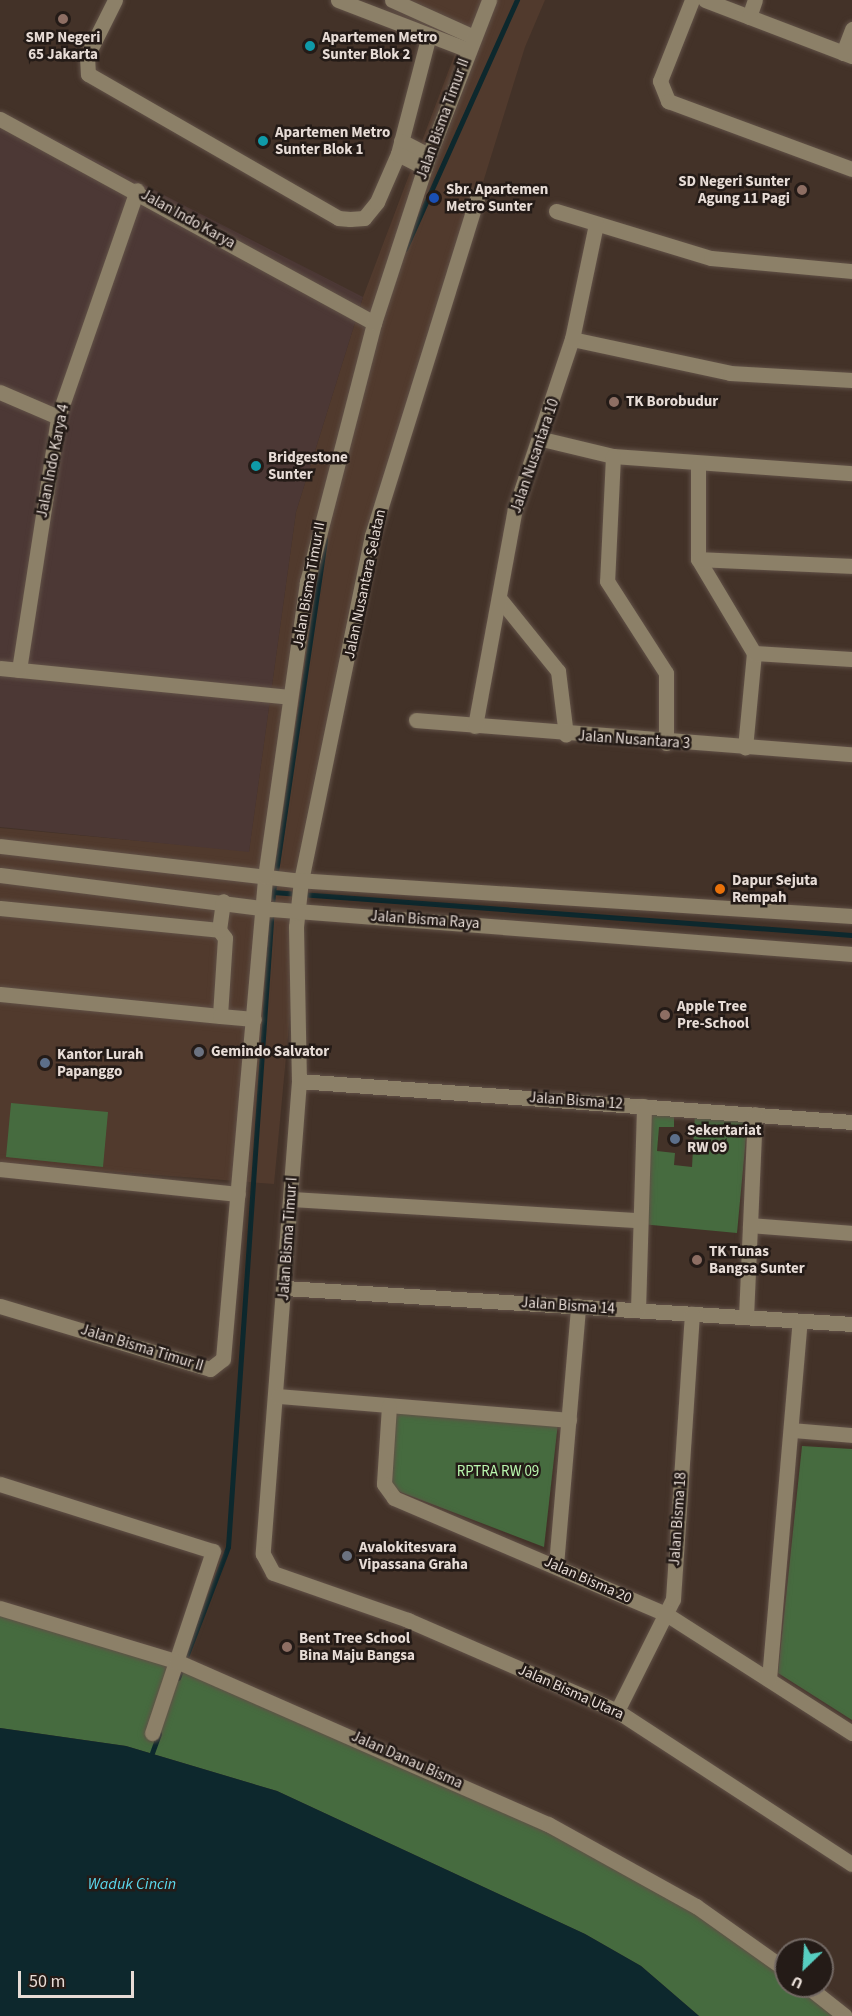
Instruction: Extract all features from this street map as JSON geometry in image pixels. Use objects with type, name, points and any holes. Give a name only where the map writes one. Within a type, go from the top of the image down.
[{"type":"street","points":[[115,0],[87,56],[88,74],[338,218],[369,214],[399,147],[429,35]]},
{"type":"street","points":[[338,0],[429,35],[471,44]]},
{"type":"street","points":[[392,0],[471,44]]},
{"type":"street","name":"Jalan Bisma Timur II","points":[[0,1306],[218,1368],[223,1359],[254,1019],[267,908],[268,877],[290,697],[320,520],[374,323],[427,161],[489,0]]},
{"type":"street","points":[[692,0],[660,81],[668,101],[852,169]]},
{"type":"street","points":[[705,0],[848,54],[852,29]]},
{"type":"street","points":[[749,17],[755,0]]},
{"type":"street","name":"Jalan Indo Karya","points":[[0,119],[137,190],[374,323]]},
{"type":"street","points":[[399,147],[427,161]]},
{"type":"street","name":"Jalan Indo Karya 4","points":[[19,670],[58,417],[137,190]]},
{"type":"street","name":"Jalan Nusantara Selatan","points":[[295,908],[372,535],[478,195]]},
{"type":"street","points":[[556,211],[711,258],[852,271]]},
{"type":"street","name":"Jalan Nusantara 10","points":[[475,726],[515,509],[542,440],[572,339],[596,224]]},
{"type":"street","points":[[572,339],[730,373],[852,380]]},
{"type":"street","points":[[0,392],[58,417]]},
{"type":"street","points":[[542,440],[613,456],[698,466],[852,473]]},
{"type":"street","points":[[613,456],[607,581],[666,673],[666,743]]},
{"type":"street","points":[[698,466],[699,559],[754,653],[745,748]]},
{"type":"street","points":[[699,559],[852,566]]},
{"type":"street","points":[[499,598],[558,671],[566,735]]},
{"type":"street","points":[[754,653],[852,659]]},
{"type":"street","points":[[0,668],[290,697]]},
{"type":"street","name":"Jalan Nusantara 3","points":[[416,720],[666,743],[852,754]]},
{"type":"street","name":"Jalan Bisma Raya","points":[[0,846],[299,881],[852,916]]},
{"type":"street","name":"Jalan Bisma Raya","points":[[0,875],[267,908],[295,908],[852,954]]},
{"type":"street","points":[[220,1016],[225,938],[219,930],[223,901]]},
{"type":"street","points":[[0,908],[219,930]]},
{"type":"street","name":"Jalan Bisma Timur I","points":[[267,1566],[264,1554],[278,1396],[299,1081],[295,908]]},
{"type":"street","points":[[0,994],[254,1019]]},
{"type":"street","name":"Jalan Bisma 12","points":[[299,1081],[852,1122]]},
{"type":"street","points":[[638,1310],[644,1106]]},
{"type":"street","points":[[746,1317],[755,1114]]},
{"type":"street","points":[[0,1169],[238,1194]]},
{"type":"street","points":[[291,1199],[639,1220]]},
{"type":"street","points":[[750,1225],[852,1233]]},
{"type":"street","name":"Jalan Bisma 14","points":[[285,1288],[852,1324]]},
{"type":"street","points":[[556,1565],[578,1306]]},
{"type":"street","name":"Jalan Bisma 18","points":[[617,1711],[673,1599],[692,1314]]},
{"type":"street","points":[[770,1678],[800,1321]]},
{"type":"street","points":[[278,1396],[569,1420]]},
{"type":"street","name":"Jalan Bisma 20","points":[[389,1406],[384,1484],[390,1494],[666,1614],[770,1678],[852,1733]]},
{"type":"street","points":[[792,1430],[852,1435]]},
{"type":"street","points":[[0,1484],[206,1545],[214,1560],[152,1733]]},
{"type":"street","name":"Jalan Bisma Utara","points":[[267,1566],[273,1573],[408,1620],[617,1711],[852,1864]]},
{"type":"street","name":"Jalan Danau Bisma","points":[[0,1608],[179,1662],[548,1824],[696,1906],[774,1961]]},
{"type":"street","points":[[823,1998],[846,2016]]},
{"type":"shaded area","points":[[407,0],[545,0],[525,47],[369,550],[299,919],[274,1184],[0,1163],[0,828],[249,851],[296,512],[363,297],[465,27]]},
{"type":"shaded area","points":[[0,111],[363,297],[296,512],[249,852],[0,827]]},
{"type":"green space","points":[[11,1103],[108,1112],[103,1167],[6,1157]]},
{"type":"green space","points":[[646,1111],[674,1112],[674,1127],[659,1127],[657,1151],[675,1153],[674,1165],[692,1167],[695,1113],[748,1116],[737,1233],[641,1224]]},
{"type":"green space","name":"RPTRA RW 09","points":[[393,1412],[558,1423],[544,1547],[390,1488]]},
{"type":"green space","points":[[802,1446],[852,1449],[852,1720],[778,1673]]},
{"type":"green space","points":[[0,1608],[176,1661],[633,1868],[774,1962],[774,1998],[822,1998],[844,2016],[699,2016],[641,1966],[585,1934],[277,1791],[126,1746],[0,1728]]},
{"type":"water","name":"Waduk Cincin","points":[[0,1728],[126,1746],[277,1791],[585,1934],[641,1966],[699,2016],[0,2016]]},
{"type":"waterway","points":[[405,249],[517,0]]},
{"type":"waterway","points":[[178,1678],[228,1547],[273,892],[325,540]]},
{"type":"waterway","points":[[273,892],[852,935]]},
{"type":"waterway","points":[[152,1753],[159,1734]]},
{"type":"place","name":"SMP Negeri 65 Jakarta","points":[[63,19]]},
{"type":"place","name":"Apartemen Metro Sunter Blok 2","points":[[310,46]]},
{"type":"place","name":"Apartemen Metro Sunter Blok 1","points":[[263,141]]},
{"type":"place","name":"SD Negeri Sunter Agung 11 Pagi","points":[[802,190]]},
{"type":"place","name":"Sbr. Apartemen Metro Sunter","points":[[434,198]]},
{"type":"place","name":"TK Borobudur","points":[[614,402]]},
{"type":"place","name":"Bridgestone Sunter","points":[[256,466]]},
{"type":"place","name":"Dapur Sejuta Rempah","points":[[720,889]]},
{"type":"place","name":"Apple Tree Pre-School","points":[[665,1015]]},
{"type":"place","name":"Gemindo Salvator","points":[[199,1052]]},
{"type":"place","name":"Kantor Lurah Papanggo","points":[[45,1063]]},
{"type":"place","name":"Sekertariat RW 09","points":[[675,1139]]},
{"type":"place","name":"TK Tunas Bangsa Sunter","points":[[697,1260]]},
{"type":"place","name":"Avalokitesvara Vipassana Graha","points":[[347,1556]]},
{"type":"place","name":"Bent Tree School Bina Maju Bangsa","points":[[287,1647]]}]
